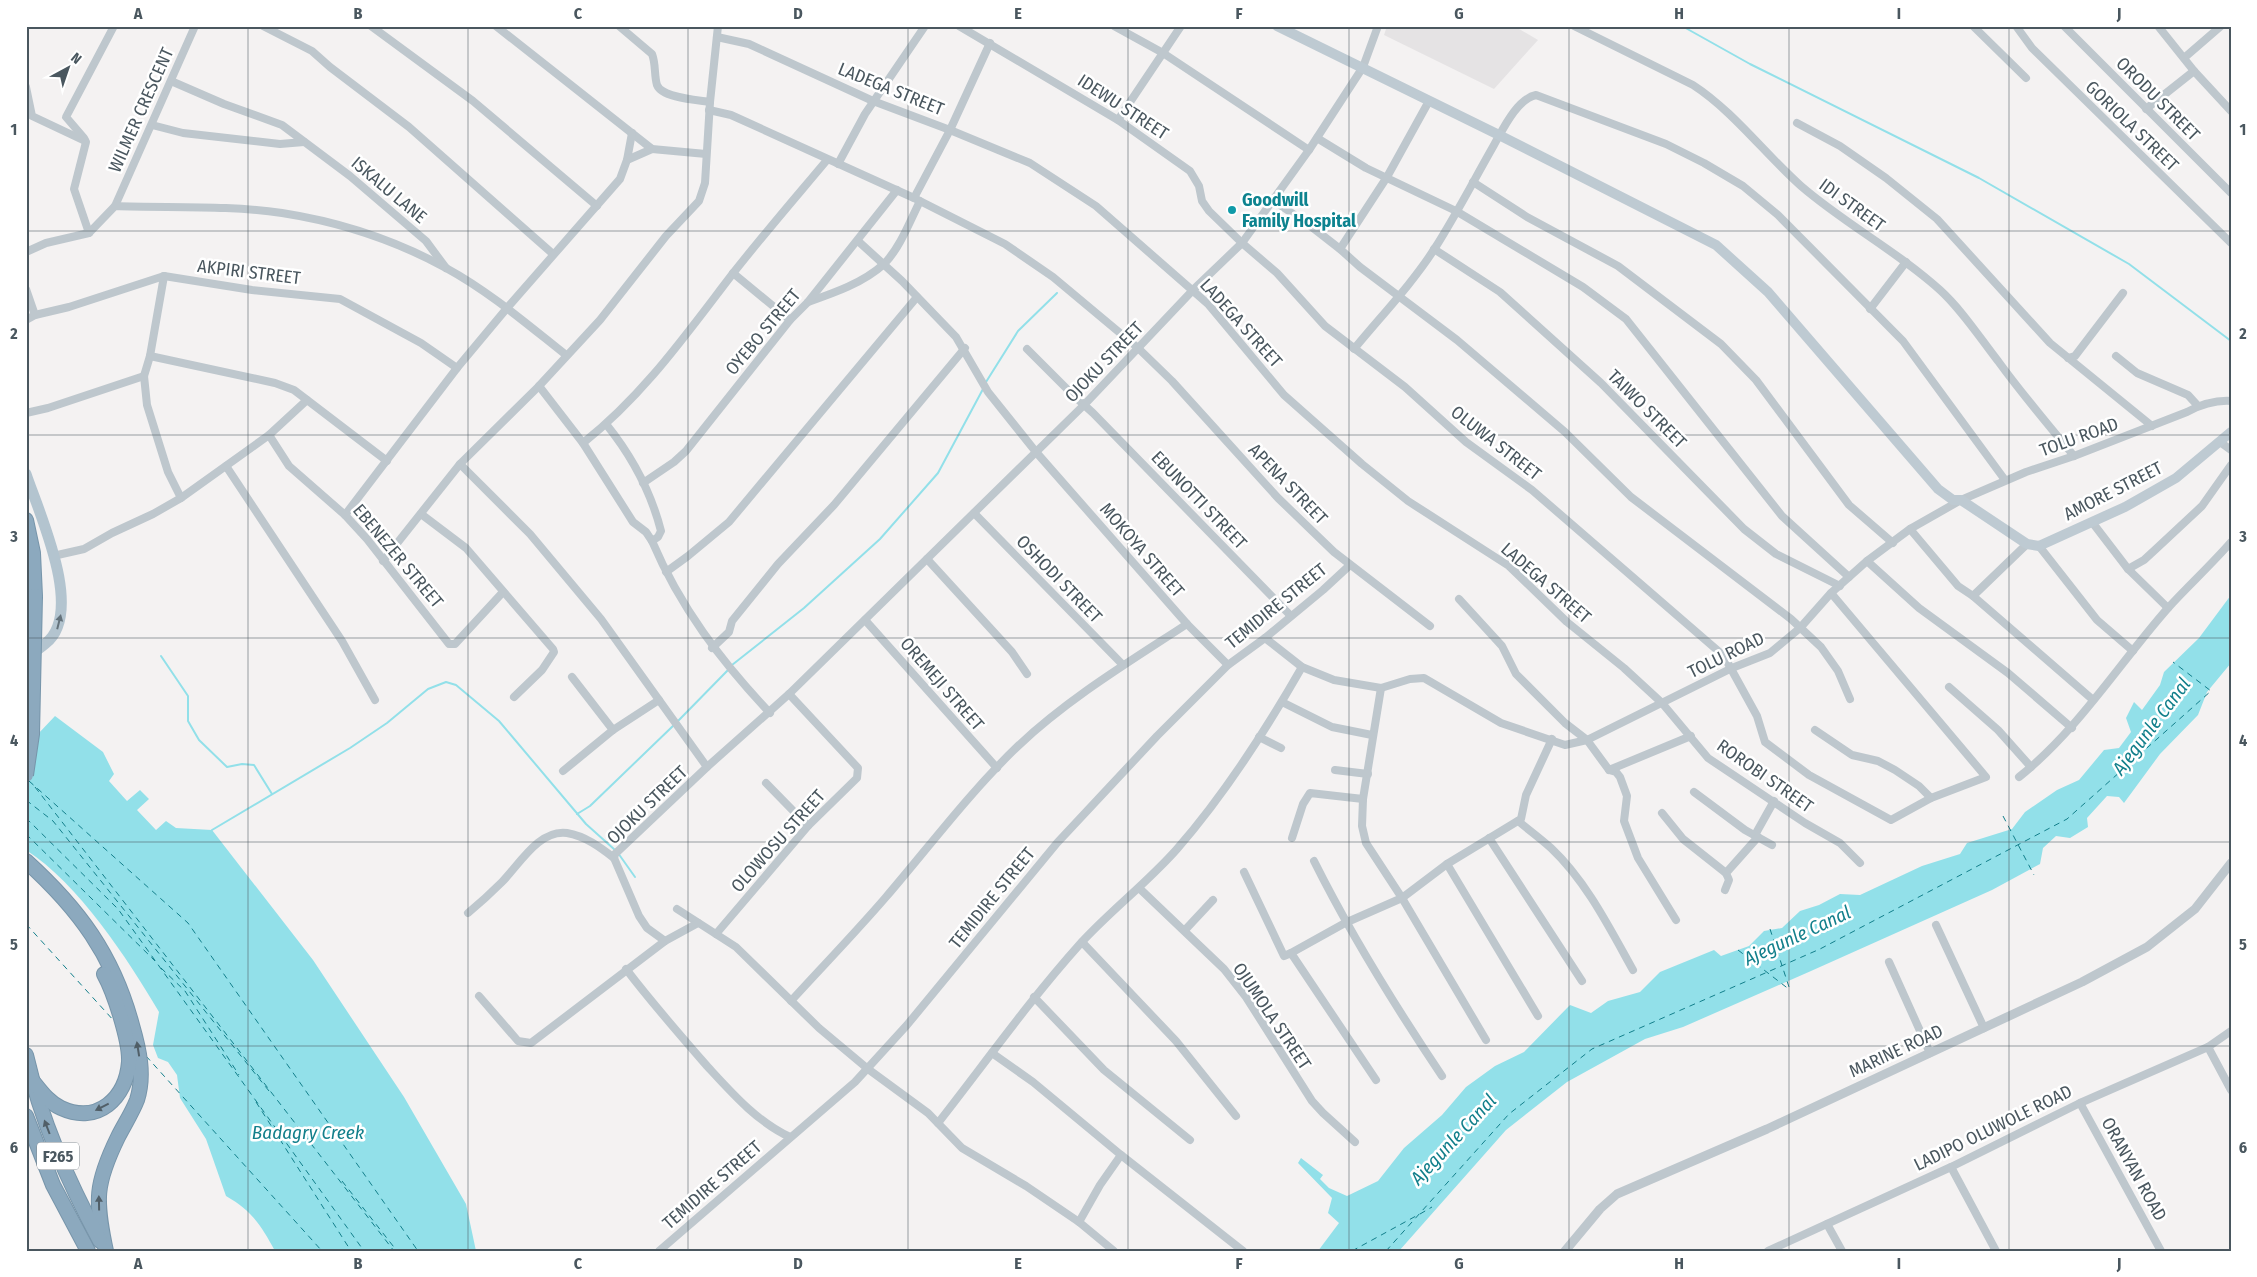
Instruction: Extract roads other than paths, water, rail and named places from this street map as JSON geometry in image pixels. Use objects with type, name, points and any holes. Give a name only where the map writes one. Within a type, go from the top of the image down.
[{"type":"highway","points":[[26,520],[33,553],[35,596],[32,734],[26,775]]},
{"type":"highway","points":[[26,861],[54,886],[83,920],[104,954],[123,992],[136,1038],[141,1065],[140,1086],[136,1101],[106,1161],[99,1182],[100,1222],[105,1251]]},
{"type":"highway","points":[[26,873],[46,891],[71,920],[90,948],[110,986],[129,1059],[123,1090],[102,1108],[90,1112],[76,1113],[61,1108],[50,1101],[31,1079]]},
{"type":"highway","name":"F265","points":[[26,1055],[39,1106],[58,1158],[105,1251]]},
{"type":"highway","name":"F265","points":[[26,1116],[53,1184],[88,1251]]},
{"type":"main road","points":[[1276,26],[1288,29],[1716,245],[1768,292],[1938,489],[1954,500],[1961,500],[2027,544],[2039,546]]},
{"type":"main road","name":"AMORE STREET","points":[[2039,546],[2125,507],[2176,478],[2231,432]]},
{"type":"main road","points":[[26,474],[53,556],[62,589],[63,605],[59,629],[50,640],[37,650],[26,654]]},
{"type":"street","points":[[26,252],[46,243],[89,233],[74,189],[86,142],[67,121],[66,114],[114,26]]},
{"type":"street","name":"WILMER CRESCENT","points":[[89,233],[115,206],[195,26]]},
{"type":"street","points":[[263,26],[312,51],[409,127],[553,254]]},
{"type":"street","points":[[371,26],[473,101],[598,206]]},
{"type":"street","points":[[496,26],[652,149]]},
{"type":"street","name":"APENA STREET","points":[[619,26],[652,54],[657,85],[667,95],[709,106],[731,115],[897,190],[1005,244],[1053,277],[1138,348],[1172,381],[1278,498],[1350,565],[1430,626]]},
{"type":"street","points":[[383,561],[460,464],[539,386],[600,320],[666,236],[699,201],[706,184],[709,106],[718,26]]},
{"type":"street","points":[[838,164],[873,101],[925,26]]},
{"type":"street","name":"IDEWU STREET","points":[[959,26],[1118,120],[1190,171],[1200,186],[1202,201],[1242,243]]},
{"type":"street","points":[[1114,26],[1163,53],[1309,150]]},
{"type":"street","points":[[1118,120],[1182,26]]},
{"type":"street","name":"OJOKU STREET","points":[[665,941],[648,928],[639,916],[616,853],[707,767],[770,713],[1084,405],[1192,290],[1242,243],[1309,150],[1362,67],[1378,26]]},
{"type":"street","name":"IDI STREET","points":[[1574,26],[1692,85],[1710,96],[1778,165],[1809,193],[1838,217],[1906,262],[1942,292],[2037,413],[2074,456]]},
{"type":"street","points":[[1973,26],[2026,78]]},
{"type":"street","name":"GORIOLA STREET","points":[[2016,26],[2032,48],[2231,244]]},
{"type":"street","name":"ORODU STREET","points":[[2064,26],[2231,193]]},
{"type":"street","points":[[2158,26],[2194,71],[2231,111]]},
{"type":"street","points":[[2184,58],[2221,26]]},
{"type":"street","name":"LADEGA STREET","points":[[717,37],[749,44],[873,101],[1030,163],[1096,206],[1208,304],[1284,395],[1355,458],[1408,501],[1509,566],[1567,622],[1624,668],[1662,703]]},
{"type":"street","points":[[808,302],[844,289],[884,264],[895,249],[990,43]]},
{"type":"street","points":[[2146,109],[2194,71]]},
{"type":"street","name":"ISKALU LANE","points":[[171,81],[224,104],[278,123],[350,176],[426,241],[446,268]]},
{"type":"street","points":[[26,87],[32,116],[86,142]]},
{"type":"street","points":[[1354,349],[1399,296],[1434,249],[1499,135],[1528,96],[1536,94],[1666,144],[1704,163],[1750,192],[1778,215],[1903,341],[2005,480]]},
{"type":"street","points":[[1340,248],[1387,177],[1429,101]]},
{"type":"street","points":[[1797,123],[1840,146],[1871,167],[1937,219],[2050,343],[2108,388],[2152,426]]},
{"type":"street","points":[[152,126],[184,133],[270,143],[304,142]]},
{"type":"street","points":[[345,515],[457,368],[506,308],[598,206],[620,178],[627,160],[632,133]]},
{"type":"street","points":[[1317,138],[1366,168],[1456,210],[1583,287],[1626,319],[1782,516],[1849,577]]},
{"type":"street","points":[[627,160],[652,149],[706,154]]},
{"type":"street","points":[[583,443],[606,424],[661,367],[733,273],[827,160]]},
{"type":"street","points":[[1473,182],[1527,217],[1618,266],[1721,344],[1756,380],[1849,505],[1893,543]]},
{"type":"street","name":"OYEBO STREET","points":[[643,484],[686,451],[790,320],[808,302],[858,241],[897,190]]},
{"type":"street","points":[[1274,201],[1340,248],[1360,267],[1457,340],[1565,432],[1631,496],[1784,613],[1821,647],[1838,671],[1850,699]]},
{"type":"street","points":[[115,206],[220,208],[280,212],[340,224],[370,233],[446,268],[506,308],[566,355]]},
{"type":"street","name":"MOKOYA STREET","points":[[858,241],[884,264],[956,336],[965,348],[988,392],[1036,452],[1187,624],[1228,664]]},
{"type":"street","name":"OLUWA STREET","points":[[1242,243],[1277,273],[1325,326],[1405,387],[1466,442],[1532,490],[1703,636],[1724,656],[1732,668],[1757,716],[1766,742],[1797,767],[1888,820],[1893,820],[1906,814],[1930,798]]},
{"type":"street","name":"TAIWO STREET","points":[[1434,249],[1500,292],[1601,383],[1744,529],[1776,554],[1840,586]]},
{"type":"street","points":[[1870,309],[1906,262]]},
{"type":"street","points":[[733,273],[790,320]]},
{"type":"street","points":[[164,276],[150,356],[144,376],[147,405],[168,472],[180,498]]},
{"type":"street","name":"AKPIRI STREET","points":[[26,320],[35,315],[69,307],[164,276],[252,290],[340,299],[421,343],[457,368]]},
{"type":"street","points":[[26,288],[35,315]]},
{"type":"street","points":[[2068,358],[2075,356],[2123,293]]},
{"type":"street","points":[[666,572],[729,522],[916,297]]},
{"type":"street","points":[[712,648],[729,632],[732,621],[778,564],[834,505],[965,348]]},
{"type":"street","name":"EBUNOTTI STREET","points":[[1027,348],[1291,616]]},
{"type":"street","points":[[150,356],[275,383],[294,390],[387,461]]},
{"type":"street","points":[[2116,356],[2137,373],[2188,395],[2198,406]]},
{"type":"street","points":[[26,413],[48,408],[144,376]]},
{"type":"street","points":[[539,386],[583,443],[633,522],[646,532],[652,541],[679,598],[712,648],[770,713]]},
{"type":"street","points":[[53,556],[84,549],[112,533],[154,514],[180,498],[268,435],[307,400]]},
{"type":"street","name":"TOLU ROAD","points":[[1265,638],[1302,667],[1334,680],[1381,688],[1410,679],[1424,678],[1501,724],[1552,739],[1565,745],[1587,740],[1732,668],[1770,653],[1800,628],[1831,593],[1867,561],[1910,529],[1961,500],[2005,480],[2074,456],[2198,406],[2221,401],[2231,402]]},
{"type":"street","points":[[606,424],[621,443],[657,514],[661,531],[658,537],[652,541]]},
{"type":"street","name":"EBENEZER STREET","points":[[268,435],[288,466],[345,515],[452,645],[503,592]]},
{"type":"street","points":[[2220,442],[2231,450]]},
{"type":"street","points":[[460,464],[530,534],[601,619],[707,767]]},
{"type":"street","points":[[2128,569],[2144,560],[2202,506],[2231,464]]},
{"type":"street","points":[[226,466],[342,641],[375,700]]},
{"type":"street","name":"OSHODI STREET","points":[[974,513],[1123,665]]},
{"type":"street","points":[[421,514],[466,548],[554,652],[542,670],[514,697]]},
{"type":"street","points":[[2092,522],[2128,569],[2168,608]]},
{"type":"street","points":[[1910,529],[1958,586],[1973,596],[2092,699]]},
{"type":"street","points":[[2019,776],[2072,728],[2092,699],[2115,675],[2168,608],[2231,542]]},
{"type":"street","points":[[1973,596],[2027,544]]},
{"type":"street","points":[[2039,546],[2097,620],[2133,651]]},
{"type":"street","points":[[928,559],[1012,652],[1027,674]]},
{"type":"street","points":[[1867,561],[1919,608],[2008,673],[2072,728]]},
{"type":"street","name":"TEMIDIRE STREET","points":[[659,1251],[834,1101],[868,1069],[1057,843],[1157,736],[1228,664],[1265,638],[1350,565]]},
{"type":"street","points":[[1815,730],[1852,755],[1878,761],[1895,770],[1919,786],[1930,798],[1986,777],[1831,593]]},
{"type":"street","points":[[1459,599],[1502,646],[1516,674],[1565,723],[1587,740],[1609,770],[1616,772],[1620,777],[1627,796],[1624,821],[1638,858],[1676,920]]},
{"type":"street","name":"OREMEJI STREET","points":[[865,620],[997,768]]},
{"type":"street","points":[[790,1001],[885,898],[968,799],[1045,722],[1123,665],[1187,624]]},
{"type":"street","points":[[938,1123],[1034,997],[1082,942],[1177,849],[1215,800],[1259,737],[1302,667]]},
{"type":"street","points":[[572,677],[613,730]]},
{"type":"street","points":[[1950,687],[1998,730],[2031,767]]},
{"type":"street","points":[[1381,688],[1363,799],[1362,826],[1366,843],[1402,898],[1486,1040]]},
{"type":"street","name":"OLOWOSU STREET","points":[[716,934],[808,826],[857,778],[858,768],[789,694]]},
{"type":"street","points":[[563,771],[613,730],[659,700]]},
{"type":"street","points":[[1282,702],[1332,727],[1372,735]]},
{"type":"street","name":"ROROBI STREET","points":[[1662,703],[1708,758],[1840,843],[1860,863]]},
{"type":"street","points":[[1609,770],[1691,736]]},
{"type":"street","points":[[1259,737],[1281,748]]},
{"type":"street","points":[[1244,872],[1284,956],[1292,953],[1345,923],[1402,898],[1447,864],[1521,819],[1526,795],[1552,739]]},
{"type":"street","points":[[1334,770],[1368,774]]},
{"type":"street","points":[[766,783],[808,826]]},
{"type":"street","points":[[1694,792],[1745,830],[1772,845]]},
{"type":"street","points":[[1292,838],[1303,804],[1310,793],[1363,799]]},
{"type":"street","points":[[1726,873],[1756,836],[1774,801]]},
{"type":"street","points":[[1662,813],[1683,839],[1726,873],[1729,880],[1724,890]]},
{"type":"street","points":[[1518,821],[1551,848],[1576,877],[1599,910],[1632,970]]},
{"type":"street","points":[[468,913],[504,880],[537,844],[551,835],[565,832],[583,837],[616,853]]},
{"type":"street","points":[[1490,838],[1582,981]]},
{"type":"street","points":[[1314,861],[1345,923],[1396,1009],[1442,1076]]},
{"type":"street","name":"MARINE ROAD","points":[[1565,1251],[1600,1209],[1617,1194],[1767,1129],[1984,1028],[2082,982],[2147,947],[2195,909],[2231,863]]},
{"type":"street","points":[[1447,864],[1538,1016]]},
{"type":"street","name":"OJUMOLA STREET","points":[[1139,888],[1224,969],[1246,997],[1312,1101],[1323,1114],[1355,1142]]},
{"type":"street","points":[[1185,930],[1213,900]]},
{"type":"street","points":[[677,909],[736,947],[790,1001],[868,1069],[928,1113],[962,1148],[1026,1186],[1079,1222],[1114,1251]]},
{"type":"street","points":[[479,996],[518,1042],[531,1043],[626,969],[665,941],[698,923]]},
{"type":"street","points":[[1936,925],[1984,1028]]},
{"type":"street","points":[[1082,942],[1176,1040],[1236,1116]]},
{"type":"street","points":[[1292,953],[1376,1080]]},
{"type":"street","points":[[1889,962],[1930,1053]]},
{"type":"street","points":[[626,969],[666,1021],[739,1100],[774,1130],[790,1137]]},
{"type":"street","points":[[1034,997],[1104,1070],[1190,1140]]},
{"type":"street","name":"LADIPO OLUWOLE ROAD","points":[[1768,1251],[1951,1167],[2080,1103],[2208,1047],[2231,1031]]},
{"type":"street","points":[[2208,1047],[2231,1090]]},
{"type":"street","points":[[992,1053],[1033,1082],[1121,1155],[1243,1251]]},
{"type":"street","name":"ORANYAN ROAD","points":[[2080,1103],[2161,1251]]},
{"type":"street","points":[[1079,1222],[1100,1185],[1121,1155]]},
{"type":"street","points":[[1951,1167],[1996,1251]]},
{"type":"street","points":[[1827,1224],[1842,1251]]},
{"type":"water","name":"Ajegunle Canal","points":[[2231,595],[2231,663],[2207,692],[2198,715],[2160,754],[2124,803],[2119,797],[2107,796],[2087,818],[2088,827],[2070,838],[2056,836],[2043,848],[2040,864],[1992,890],[1811,971],[1683,1027],[1645,1039],[1567,1082],[1506,1130],[1399,1251],[1318,1251],[1339,1223],[1328,1213],[1332,1198],[1298,1163],[1301,1158],[1323,1175],[1320,1179],[1329,1188],[1347,1196],[1378,1181],[1404,1148],[1442,1115],[1466,1087],[1495,1066],[1524,1052],[1570,1005],[1591,1013],[1608,1001],[1640,992],[1660,972],[1714,950],[1721,956],[1749,946],[1764,931],[1782,928],[1800,911],[1819,905],[1840,894],[1860,895],[1922,866],[1960,854],[1967,843],[2012,829],[2025,812],[2057,790],[2079,780],[2104,750],[2119,748],[2131,732],[2126,718],[2134,702],[2142,710],[2160,685],[2164,672],[2199,638]]},
{"type":"water","name":"Badagry Creek","points":[[55,716],[103,752],[114,774],[109,781],[127,801],[140,790],[149,799],[137,810],[156,830],[166,821],[176,828],[212,830],[313,960],[404,1097],[466,1204],[476,1251],[275,1251],[255,1219],[243,1207],[226,1196],[206,1139],[180,1098],[177,1075],[168,1062],[158,1058],[153,1045],[159,1012],[117,946],[83,902],[45,864],[26,850],[26,732],[38,734]]},
{"type":"waterway","points":[[1682,26],[1750,64],[1979,178],[2129,264],[2231,341]]},
{"type":"waterway","points":[[986,382],[1018,331],[1057,293]]},
{"type":"waterway","points":[[732,665],[804,608],[880,539],[938,473],[983,389]]},
{"type":"waterway","points":[[161,656],[188,696],[188,721],[199,740],[227,767],[242,764],[254,765],[272,794]]},
{"type":"waterway","points":[[678,721],[729,669]]},
{"type":"waterway","points":[[212,830],[350,748],[387,723],[428,689],[446,682],[456,685],[499,721],[586,824],[615,850]]},
{"type":"waterway","points":[[577,814],[590,806],[675,724]]},
{"type":"waterway","points":[[618,853],[635,877]]},
{"type":"place","name":"Goodwill Family Hospital","points":[[1232,210]]}]
